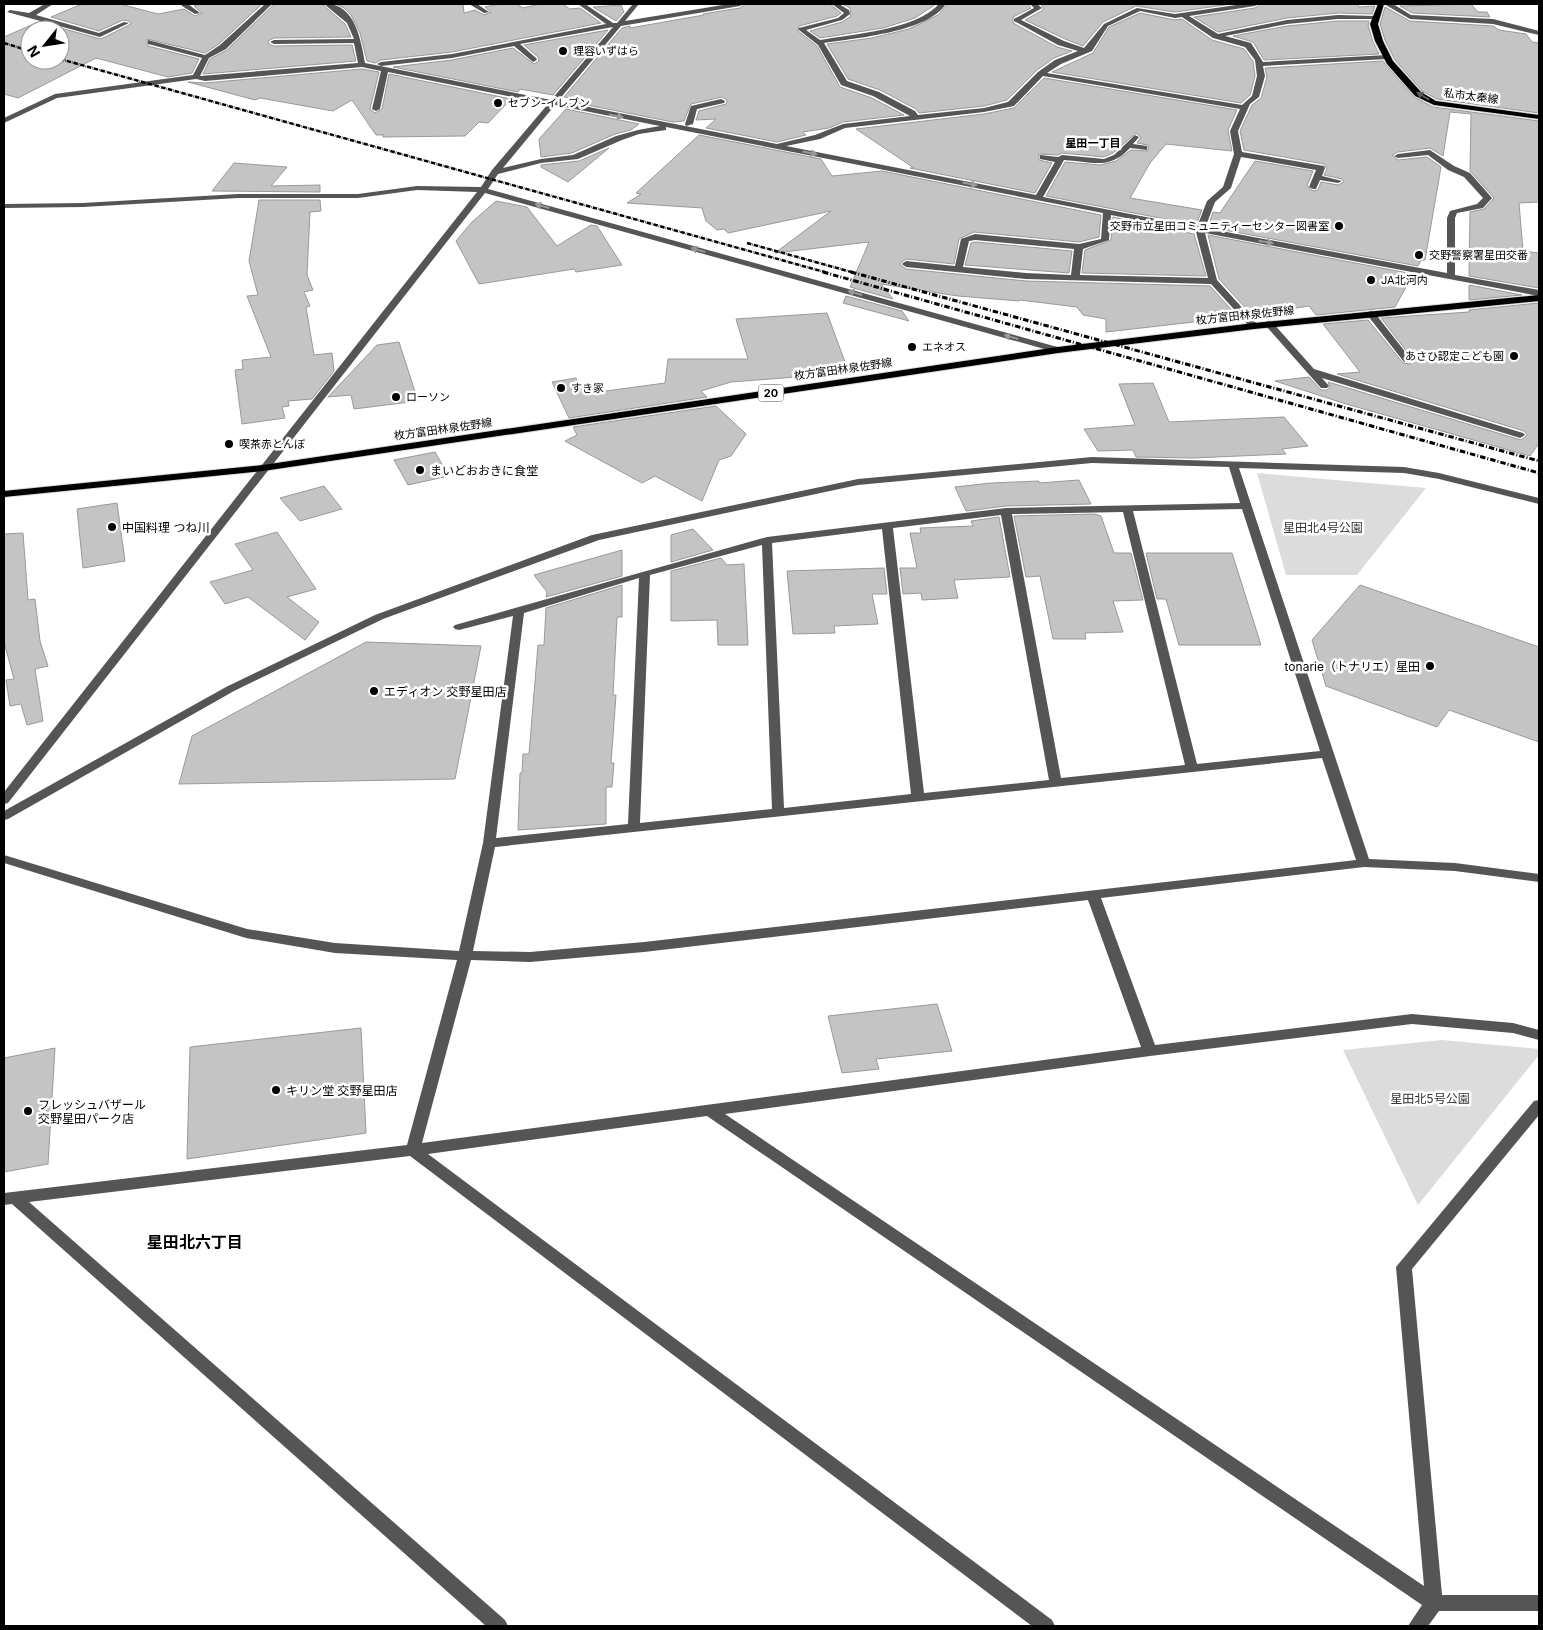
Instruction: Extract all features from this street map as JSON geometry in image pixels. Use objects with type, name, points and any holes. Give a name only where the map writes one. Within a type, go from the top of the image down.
[{"type":"main road","points":[[1375,18],[1381,4]]},
{"type":"main road","name":"私市太秦線","points":[[1375,18],[1374,24],[1379,41],[1387,57],[1418,94],[1434,102],[1539,117]]},
{"type":"main road","name":"枚方富田林泉佐野線","points":[[4,494],[263,468],[1058,350],[1268,324],[1539,298]]},
{"type":"street","points":[[30,15],[50,4]]},
{"type":"street","points":[[186,4],[184,5],[197,14]]},
{"type":"street","points":[[196,77],[206,57],[223,47],[269,4]]},
{"type":"street","points":[[327,4],[339,10],[350,19],[366,65]]},
{"type":"street","points":[[472,4],[486,12]]},
{"type":"street","points":[[582,4],[611,25]]},
{"type":"street","points":[[4,800],[263,468],[305,418],[483,190],[495,172],[636,4]]},
{"type":"street","points":[[4,122],[55,96],[196,77],[204,79],[452,56],[611,25],[740,4]]},
{"type":"street","points":[[835,4],[847,10],[846,14],[840,19],[801,28],[818,42],[844,83],[876,94],[912,113],[915,117]]},
{"type":"street","points":[[818,42],[908,24],[927,17],[942,8],[943,4]]},
{"type":"street","points":[[1033,4],[1039,8],[1016,20],[1061,43],[1085,51]]},
{"type":"street","points":[[776,146],[817,137],[843,126],[984,110],[1011,104],[1040,74],[1058,62],[1088,49],[1106,25],[1139,9],[1175,16],[1255,4]]},
{"type":"street","points":[[1387,4],[1395,6],[1401,13],[1410,17],[1497,23],[1531,30],[1539,34]]},
{"type":"street","points":[[10,12],[30,15],[108,38]]},
{"type":"street","points":[[1182,15],[1216,36],[1248,46],[1259,62],[1261,76],[1255,98],[1247,103],[1234,131],[1238,154],[1227,188],[1212,201],[1200,230],[1213,282],[1254,326]]},
{"type":"street","points":[[1216,36],[1287,22],[1338,18],[1375,18]]},
{"type":"street","points":[[100,35],[126,23]]},
{"type":"street","points":[[274,42],[357,41]]},
{"type":"street","points":[[151,42],[206,57]]},
{"type":"street","points":[[515,43],[533,60]]},
{"type":"street","points":[[1259,62],[1387,57]]},
{"type":"street","points":[[366,65],[1200,230],[1539,293]]},
{"type":"street","points":[[376,109],[385,69]]},
{"type":"street","points":[[1040,74],[1245,108]]},
{"type":"street","points":[[690,124],[694,108],[721,101]]},
{"type":"street","points":[[495,172],[541,161],[576,157],[600,145],[638,132],[690,124],[787,144]]},
{"type":"street","points":[[1039,198],[1062,157],[1104,161],[1116,157],[1135,137]]},
{"type":"street","points":[[1128,145],[1144,148]]},
{"type":"street","points":[[1398,156],[1430,152],[1451,168],[1467,175],[1488,198],[1480,206],[1454,211],[1451,218],[1451,276]]},
{"type":"street","points":[[1238,154],[1321,168],[1313,187]]},
{"type":"street","points":[[1043,157],[1060,160]]},
{"type":"street","points":[[1467,175],[1481,174]]},
{"type":"street","points":[[1317,177],[1338,181]]},
{"type":"street","points":[[4,206],[83,205],[238,196],[358,196],[417,188],[483,190],[1058,350]]},
{"type":"street","points":[[958,270],[964,239],[975,237],[1079,247],[1105,240],[1107,211]]},
{"type":"street","points":[[1075,278],[1079,247]]},
{"type":"street","points":[[906,264],[958,270],[1075,278],[1213,282]]},
{"type":"street","points":[[1371,314],[1407,360]]},
{"type":"street","points":[[1268,324],[1324,386]]},
{"type":"street","points":[[1310,371],[1520,435]]},
{"type":"street","points":[[4,816],[230,689],[371,621],[596,537],[858,482],[1092,460],[1404,470],[1440,476],[1539,501]]},
{"type":"street","points":[[1233,465],[1364,863]]},
{"type":"street","points":[[459,627],[767,540],[1006,511],[1245,506]]},
{"type":"street","points":[[1127,507],[1192,768]]},
{"type":"street","points":[[1006,511],[1056,783]]},
{"type":"street","points":[[888,524],[918,798]]},
{"type":"street","points":[[767,540],[778,813]]},
{"type":"street","points":[[634,828],[645,573]]},
{"type":"street","points":[[413,1150],[465,956],[489,843],[519,611]]},
{"type":"street","points":[[489,843],[1327,754]]},
{"type":"street","points":[[4,859],[246,933],[335,948],[465,956],[530,957],[644,947],[1364,863],[1455,867],[1539,878]]},
{"type":"street","points":[[1093,895],[1150,1051]]},
{"type":"street","points":[[9,1198],[413,1150],[1150,1051],[1412,1019],[1513,1028],[1539,1035]]},
{"type":"street","points":[[1417,1626],[1434,1603],[1404,1267],[1539,1105]]},
{"type":"street","points":[[709,1110],[1434,1603],[1539,1603]]},
{"type":"street","points":[[413,1150],[1046,1626]]},
{"type":"street","points":[[9,1198],[499,1626]]},
{"type":"green space","name":"星田北4号公園","points":[[1257,473],[1426,488],[1357,575],[1286,575]]},
{"type":"green space","name":"星田北5号公園","points":[[1442,1040],[1539,1049],[1539,1055],[1418,1205],[1343,1050]]},
{"type":"building","points":[[82,4],[120,4],[158,14],[184,9],[195,16],[202,13],[194,6],[202,4],[262,4],[219,44],[205,53],[147,39],[148,46],[199,59],[192,73],[168,77],[96,58],[18,98],[4,94],[4,37],[20,30],[20,70],[70,70],[70,31],[101,39],[131,24],[129,21],[123,20],[99,31],[70,23],[70,20],[51,17]]},
{"type":"building","points":[[274,4],[322,4],[345,24],[351,37],[274,38],[268,41],[269,44],[274,46],[352,45],[356,61],[203,74],[210,59],[227,50]]},
{"type":"building","points":[[336,4],[463,4],[464,13],[475,10],[484,15],[491,12],[485,7],[500,4],[517,4],[523,8],[540,4],[563,4],[570,9],[580,8],[601,23],[452,52],[381,60],[375,63],[367,61],[360,33],[351,15],[344,8]]},
{"type":"building","points":[[745,4],[830,4],[841,13],[837,16],[799,26],[798,31],[817,46],[840,87],[872,98],[904,115],[843,122],[829,128],[803,132],[806,135],[777,142],[706,128],[716,119],[696,120],[699,111],[726,104],[727,100],[722,97],[691,104],[684,121],[673,122],[572,102],[575,99],[564,97],[622,28],[740,8]]},
{"type":"building","points":[[842,4],[936,4],[915,18],[883,28],[820,38],[810,31],[842,22],[851,16],[850,8]]},
{"type":"building","points":[[948,4],[1028,4],[1031,8],[1013,17],[1013,23],[1057,47],[1072,51],[1054,58],[1037,70],[1007,100],[984,106],[919,113],[916,109],[880,90],[848,79],[827,44],[872,38],[909,29],[938,15]]},
{"type":"building","points":[[1040,4],[1232,4],[1175,12],[1136,6],[1103,22],[1083,46],[1025,20],[1043,10]]},
{"type":"building","points":[[1260,4],[1358,4],[1359,7],[1375,6],[1372,14],[1338,13],[1287,18],[1218,32],[1194,17],[1255,8]]},
{"type":"building","points":[[1471,4],[1478,12],[1487,12],[1490,17],[1412,13],[1400,6]]},
{"type":"building","points":[[621,5],[624,12],[616,21],[593,7]]},
{"type":"building","points":[[1385,7],[1410,21],[1493,26],[1499,30],[1526,34],[1532,42],[1539,43],[1539,113],[1437,99],[1422,91],[1395,60],[1385,40],[1380,24]]},
{"type":"building","points":[[1140,13],[1175,20],[1182,19],[1212,40],[1244,49],[1253,61],[1255,76],[1250,95],[1241,103],[1052,72],[1093,53],[1109,27]]},
{"type":"building","points":[[1338,21],[1369,21],[1368,25],[1373,42],[1379,54],[1264,60],[1253,42],[1233,36],[1287,26]]},
{"type":"building","points":[[608,30],[553,95],[520,89],[518,92],[393,67],[452,60],[513,48],[534,64],[539,61],[538,57],[524,45]]},
{"type":"building","points":[[1383,61],[1414,97],[1433,107],[1539,121],[1539,202],[1519,203],[1523,251],[1539,253],[1539,288],[1469,276],[1470,212],[1484,209],[1494,198],[1470,171],[1471,114],[1450,112],[1443,156],[1430,148],[1398,152],[1392,155],[1398,160],[1427,157],[1441,167],[1425,260],[1421,260],[1418,266],[1208,227],[1213,212],[1220,213],[1255,161],[1313,171],[1307,186],[1313,191],[1318,190],[1321,182],[1338,185],[1344,182],[1342,179],[1324,175],[1327,169],[1324,164],[1244,150],[1240,131],[1252,105],[1261,98],[1267,77],[1265,68]]},
{"type":"building","points":[[362,69],[379,72],[370,109],[375,113],[382,109],[389,74],[511,99],[488,123],[479,122],[465,136],[383,137],[384,135],[376,135],[352,100],[333,111],[260,98],[255,100],[188,82],[205,83]]},
{"type":"building","points":[[1044,78],[1237,110],[1228,130],[1232,151],[1166,144],[1150,163],[1130,198],[1202,210],[1196,225],[1046,196],[1065,162],[1100,165],[1116,161],[1131,150],[1148,151],[1148,145],[1137,143],[1141,137],[1136,133],[1113,153],[1104,157],[1062,153],[1058,155],[1039,154],[1039,160],[1052,163],[1035,193],[910,168],[914,168],[856,129],[984,114],[1014,108]]},
{"type":"building","points":[[566,109],[639,124],[631,130],[615,134],[572,153],[541,157],[539,139]]},
{"type":"building","points":[[699,135],[821,159],[832,176],[882,171],[1101,215],[1099,237],[1079,242],[974,232],[959,239],[954,264],[906,259],[900,264],[906,269],[1026,281],[1210,286],[1238,317],[1106,332],[1106,319],[1083,315],[1077,307],[1020,300],[958,296],[881,284],[893,299],[850,287],[869,242],[775,253],[831,211],[728,233],[724,229],[717,230],[706,221],[702,208],[627,203],[641,194],[636,193]]},
{"type":"building","points":[[609,148],[568,182],[541,167],[541,165],[579,161]]},
{"type":"building","points":[[234,163],[287,167],[271,186],[320,185],[320,192],[212,191]]},
{"type":"building","points":[[259,200],[320,200],[321,211],[310,212],[307,275],[313,290],[304,292],[310,306],[306,307],[314,355],[332,353],[334,371],[312,399],[288,401],[289,406],[282,407],[285,418],[242,424],[235,370],[243,369],[242,360],[271,357],[247,296],[258,295],[249,261]]},
{"type":"building","points":[[496,201],[527,207],[557,246],[591,225],[597,226],[622,265],[576,272],[574,269],[479,284],[456,241],[472,222]]},
{"type":"building","points":[[1113,217],[1194,234],[1206,276],[1082,273],[1085,250],[1111,240]]},
{"type":"building","points":[[1208,235],[1413,274],[1395,307],[1316,315],[1309,306],[1252,315],[1219,279]]},
{"type":"building","points":[[971,243],[1072,251],[1069,273],[965,265]]},
{"type":"building","points":[[1469,285],[1522,295],[1469,300]]},
{"type":"building","points":[[846,296],[902,311],[909,321],[843,303]]},
{"type":"building","points":[[1539,303],[1539,443],[1530,456],[1346,404],[1275,381],[1309,377],[1321,390],[1327,390],[1330,387],[1328,382],[1521,440],[1527,435],[1524,431],[1337,374],[1360,372],[1323,324],[1368,320],[1403,363],[1410,364],[1411,357],[1381,318],[1469,312],[1469,310]]},
{"type":"building","points":[[827,313],[849,373],[731,382],[701,391],[707,397],[569,418],[552,382],[576,378],[584,394],[665,383],[668,359],[748,359],[736,319]]},
{"type":"building","points":[[399,342],[418,401],[354,409],[351,395],[328,397],[377,345]]},
{"type":"building","points":[[1153,383],[1169,422],[1284,417],[1308,446],[1282,449],[1286,454],[1193,458],[1136,457],[1133,450],[1098,451],[1084,429],[1135,425],[1119,384]]},
{"type":"building","points":[[716,406],[746,434],[731,456],[719,460],[702,501],[655,476],[642,483],[565,441],[577,435],[573,427]]},
{"type":"building","points":[[435,452],[449,476],[408,485],[394,460]]},
{"type":"building","points":[[1079,480],[1091,504],[1006,506],[966,511],[955,487],[991,483],[1039,481],[1039,483]]},
{"type":"building","points":[[324,486],[342,509],[300,521],[280,498]]},
{"type":"building","points":[[117,503],[125,561],[83,568],[77,509]]},
{"type":"building","points":[[1095,514],[1101,516],[1114,553],[1131,553],[1143,600],[1113,601],[1123,632],[1085,633],[1086,639],[1053,639],[1040,576],[1026,577],[1014,516]]},
{"type":"building","points":[[999,517],[1010,577],[954,580],[958,598],[922,600],[921,593],[903,594],[900,568],[917,568],[910,533],[921,533],[920,528],[973,526],[971,521]]},
{"type":"building","points":[[693,529],[713,550],[671,562],[671,535]]},
{"type":"building","points":[[277,532],[316,589],[287,597],[319,622],[305,640],[248,597],[225,604],[210,582],[253,570],[235,544]]},
{"type":"building","points":[[23,533],[28,600],[35,599],[40,641],[48,666],[35,669],[43,721],[27,725],[21,704],[10,706],[6,680],[14,679],[4,642],[4,534]]},
{"type":"building","points":[[622,550],[622,576],[546,597],[547,592],[534,575]]},
{"type":"building","points":[[1146,553],[1232,553],[1261,645],[1179,645],[1166,599],[1157,599]]},
{"type":"building","points":[[721,558],[727,565],[744,564],[748,645],[718,645],[717,620],[671,621],[671,571]]},
{"type":"building","points":[[884,568],[887,594],[872,594],[878,624],[834,626],[835,633],[793,634],[787,571]]},
{"type":"building","points":[[622,585],[622,617],[617,617],[613,695],[616,695],[611,763],[614,763],[612,787],[606,787],[606,824],[518,830],[520,773],[522,773],[523,754],[529,754],[538,645],[544,645],[546,608]]},
{"type":"building","name":"tonarie（トナリエ）星田","points":[[1360,585],[1539,647],[1539,742],[1449,710],[1437,727],[1326,686],[1312,640]]},
{"type":"building","name":"エディオン 交野星田店","points":[[366,642],[481,646],[455,779],[179,784],[192,736]]},
{"type":"building","points":[[937,1004],[952,1051],[876,1059],[879,1069],[842,1073],[828,1016]]},
{"type":"building","name":"キリン堂 交野星田店","points":[[361,1028],[366,1133],[187,1159],[190,1047]]},
{"type":"building","name":"フレッシュバザール 交野星田パーク店","points":[[55,1048],[48,1164],[4,1172],[4,1058]]},
{"type":"railway","points":[[4,43],[20,48]]},
{"type":"railway","points":[[70,62],[828,273]]},
{"type":"railway","points":[[747,243],[855,273]]},
{"type":"railway","points":[[823,272],[1539,473]]},
{"type":"railway","points":[[851,272],[1539,461]]},
{"type":"place","name":"理容いずはら","points":[[563,51]]},
{"type":"place","name":"セブン-イレブン","points":[[498,103]]},
{"type":"place","name":"交野市立星田コミュニティーセンター図書室","points":[[1339,226]]},
{"type":"place","name":"交野警察署星田交番","points":[[1419,255]]},
{"type":"place","name":"JA北河内","points":[[1371,280]]},
{"type":"place","name":"エネオス","points":[[912,347]]},
{"type":"place","name":"あさひ認定こども園","points":[[1514,356]]},
{"type":"place","name":"すき家","points":[[561,388]]},
{"type":"place","name":"ローソン","points":[[396,397]]},
{"type":"place","name":"喫茶赤とんぼ","points":[[229,444]]},
{"type":"place","name":"まいどおおきに食堂","points":[[420,470]]},
{"type":"place","name":"中国料理 つね川","points":[[112,527]]},
{"type":"place","name":"tonarie（トナリエ）星田","points":[[1430,666]]},
{"type":"place","name":"エディオン 交野星田店","points":[[374,691]]},
{"type":"place","name":"キリン堂 交野星田店","points":[[276,1090]]},
{"type":"place","name":"フレッシュバザール 交野星田パーク店","points":[[28,1111]]},
{"type":"district","name":"星田一丁目","points":[[1093,143]]},
{"type":"district","name":"星田北六丁目","points":[[195,1242]]}]
